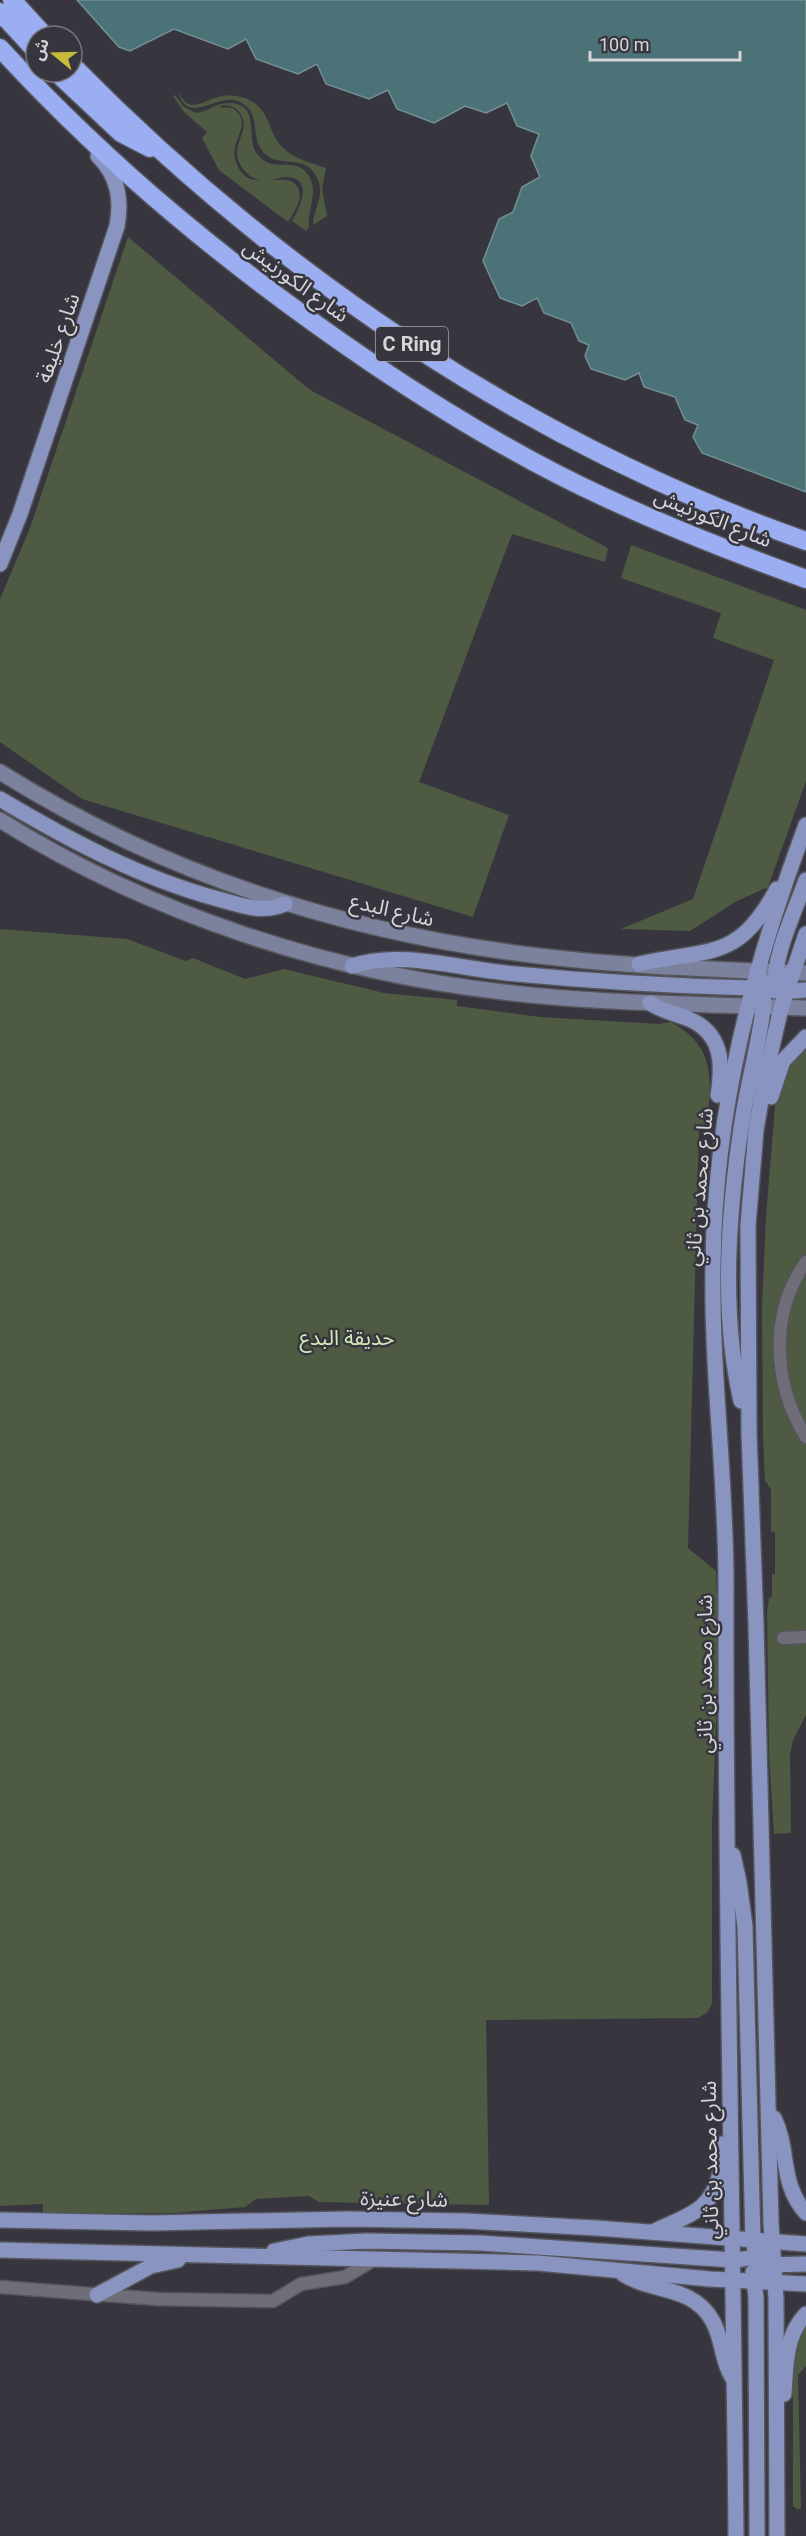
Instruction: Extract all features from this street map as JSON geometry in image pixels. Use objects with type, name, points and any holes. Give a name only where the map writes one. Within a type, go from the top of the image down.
[{"type":"highway","points":[[12,0],[34,24]]},
{"type":"highway","points":[[0,12],[24,38]]},
{"type":"highway","name":"شارع الكورنيش","points":[[0,48],[80,132],[164,208],[238,267],[339,341],[420,394],[505,445],[602,496],[759,562],[806,579]]},
{"type":"highway","name":"شارع الكورنيش","points":[[84,77],[160,151],[233,215],[394,333],[538,420],[624,464],[806,541]]},
{"type":"highway","points":[[69,84],[121,134],[160,151]]},
{"type":"main road","name":"شارع خليفة","points":[[0,564],[20,514],[117,226],[120,198],[115,181],[107,165],[88,147],[80,132]]},
{"type":"main road","points":[[759,562],[769,573],[806,588]]},
{"type":"main road","name":"شارع البدع","points":[[0,772],[104,831],[187,868],[285,904],[369,927],[511,953],[757,971]]},
{"type":"main road","points":[[0,799],[87,848],[157,880],[256,909],[275,908],[285,904]]},
{"type":"main road","points":[[0,820],[83,866],[159,902],[261,939],[352,966],[405,978],[492,991],[569,999],[747,1007]]},
{"type":"main road","name":"شارع محمد بن ثاني","points":[[736,2536],[733,2280],[754,2264],[773,2242],[749,1433],[748,1237],[756,1130],[771,992],[757,971],[806,825]]},
{"type":"main road","points":[[639,964],[706,953],[721,949],[741,938],[763,913],[792,863]]},
{"type":"main road","points":[[749,1433],[739,1396],[732,1336],[730,1239],[741,1127],[771,992],[806,880]]},
{"type":"main road","name":"شارع محمد بن ثاني","points":[[754,2264],[733,2239],[726,1827],[726,1519],[713,1296],[716,1184],[722,1130],[747,1007],[799,972],[806,934]]},
{"type":"main road","points":[[352,966],[371,960],[409,960],[506,973],[771,992],[806,990]]},
{"type":"main road","points":[[771,992],[806,1008]]},
{"type":"main road","points":[[650,1003],[661,1010],[700,1024],[712,1035],[721,1062],[716,1105],[722,1130]]},
{"type":"main road","points":[[756,1130],[783,1060],[806,1037]]},
{"type":"main road","points":[[726,1827],[739,1882],[746,1926],[754,2264],[757,2536]]},
{"type":"main road","points":[[653,2232],[694,2213],[712,2196],[720,2172],[723,2133],[731,2110]]},
{"type":"main road","points":[[769,2111],[777,2123],[790,2189],[806,2213]]},
{"type":"main road","name":"شارع عنيزة","points":[[0,2220],[151,2223],[382,2219],[537,2224],[806,2244]]},
{"type":"main road","points":[[266,2256],[299,2245],[377,2241],[480,2243],[754,2264],[806,2264]]},
{"type":"main road","points":[[0,2250],[538,2263],[733,2280],[754,2264]]},
{"type":"main road","points":[[97,2295],[151,2266],[177,2260],[190,2254]]},
{"type":"main road","points":[[754,2264],[774,2283],[806,2284]]},
{"type":"main road","points":[[618,2271],[632,2280],[678,2291],[700,2305],[716,2327],[726,2366],[734,2380]]},
{"type":"main road","points":[[774,2283],[777,2536]]},
{"type":"main road","points":[[776,2450],[781,2430],[787,2353],[798,2324],[806,2314]]},
{"type":"street","points":[[806,1262],[795,1280],[785,1305],[780,1345],[781,1372],[788,1399],[806,1437]]},
{"type":"street","points":[[783,1638],[806,1637]]},
{"type":"street","points":[[0,2287],[157,2300],[273,2301],[301,2284],[345,2277],[375,2259]]},
{"type":"green space","points":[[178,91],[182,99],[192,105],[228,95],[245,98],[260,108],[274,135],[287,152],[326,168],[322,189],[327,216],[313,225],[320,186],[313,171],[300,163],[270,158],[264,153],[257,140],[254,119],[247,107],[232,100],[196,108],[189,107],[182,102]]},
{"type":"green space","points":[[175,95],[184,107],[196,113],[223,103],[238,104],[245,108],[251,123],[254,148],[258,155],[270,163],[299,167],[304,170],[312,183],[309,227],[306,231],[292,221],[303,194],[300,182],[294,178],[285,177],[272,180],[291,181],[299,190],[299,201],[288,222],[219,170],[202,138],[207,132],[184,112],[173,96]],"holes":[[[231,106],[241,114],[244,123],[237,149],[238,159],[245,171],[261,180],[245,176],[235,159],[234,152],[242,125],[239,113],[232,108],[218,107]]]},
{"type":"green space","points":[[128,237],[310,390],[608,548],[605,562],[512,534],[419,782],[509,815],[473,917],[82,799],[0,742],[0,599],[30,528]]},
{"type":"green space","points":[[631,545],[806,610],[806,781],[768,887],[735,902],[690,931],[621,929],[693,899],[774,660],[713,638],[721,613],[621,578]]},
{"type":"green space","name":"حديقة البدع","points":[[0,929],[127,939],[186,961],[193,958],[245,979],[284,969],[384,993],[457,1000],[457,1006],[540,1017],[659,1024],[671,1022],[686,1032],[704,1054],[708,1066],[710,1094],[707,1126],[699,1126],[688,1548],[716,1571],[719,1651],[712,1823],[712,2003],[708,2012],[698,2018],[486,2020],[489,2205],[319,2202],[309,2196],[256,2199],[245,2207],[173,2213],[43,2214],[43,2204],[0,2206]]},
{"type":"green space","points":[[806,1042],[806,1715],[793,1740],[790,1754],[791,1833],[774,1834],[769,1752],[767,1613],[769,1598],[772,1597],[772,1574],[775,1574],[775,1532],[771,1532],[771,1489],[765,1481],[762,1306],[766,1217],[776,1094],[781,1074]]},
{"type":"green space","points":[[806,2322],[806,2366],[798,2375],[801,2509],[797,2509],[793,2506],[793,2352]]},
{"type":"water","points":[[77,0],[806,0],[806,492],[702,453],[693,437],[698,425],[685,420],[675,397],[644,387],[639,373],[625,380],[591,369],[585,356],[589,345],[579,341],[571,323],[544,313],[537,298],[522,306],[500,298],[483,261],[499,219],[513,212],[522,187],[540,177],[531,156],[539,134],[517,126],[507,103],[486,113],[465,106],[434,123],[397,109],[388,90],[369,99],[326,84],[317,64],[298,74],[256,59],[246,39],[228,49],[174,29],[130,51],[119,47]]}]
